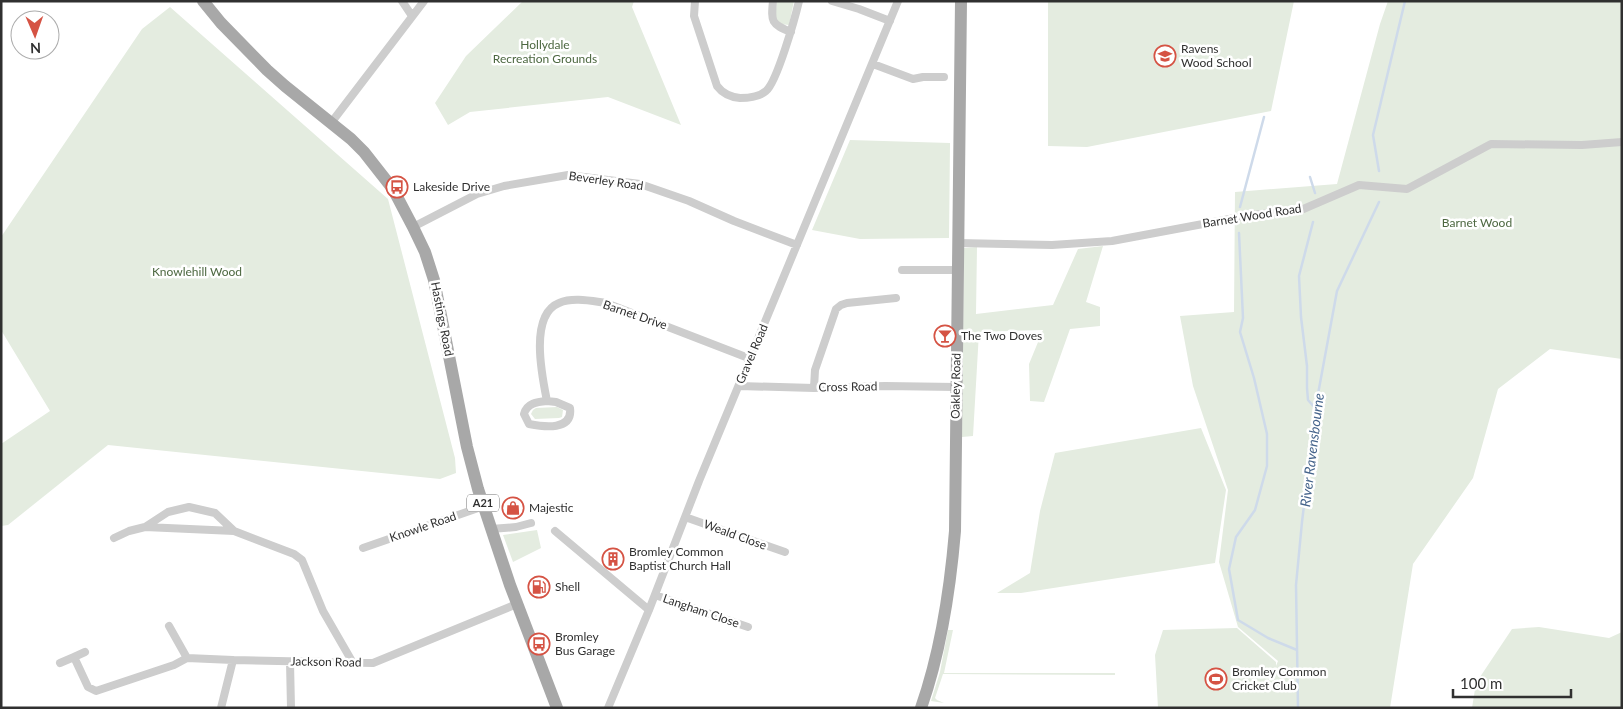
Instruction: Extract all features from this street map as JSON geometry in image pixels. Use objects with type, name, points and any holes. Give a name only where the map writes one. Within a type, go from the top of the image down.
[{"type":"main road","name":"Hastings Road","points":[[203,1],[220,23],[267,70],[351,138],[393,189],[413,227],[434,280],[467,447],[484,506],[517,604],[557,708]]},
{"type":"main road","name":"Oakley Road","points":[[921,708],[942,626],[953,559],[955,532],[961,1]]},
{"type":"street","points":[[402,1],[412,16]]},
{"type":"street","points":[[332,124],[424,1]]},
{"type":"street","points":[[695,1],[694,16],[717,86],[730,96],[745,98],[761,94],[769,87],[791,32],[799,1]]},
{"type":"street","points":[[774,1],[773,21],[777,27],[791,32]]},
{"type":"street","points":[[832,1],[890,21]]},
{"type":"street","name":"Gravel Road","points":[[608,708],[898,1]]},
{"type":"street","points":[[873,64],[913,79],[944,77]]},
{"type":"street","name":"Barnet Wood Road","points":[[958,243],[1052,244],[1112,241],[1251,215],[1301,210],[1359,185],[1407,189],[1491,144],[1582,145],[1622,142]]},
{"type":"street","name":"Beverley Road","points":[[413,227],[477,194],[504,186],[568,174],[640,184],[689,201],[734,221],[798,245]]},
{"type":"street","points":[[902,270],[957,270]]},
{"type":"street","points":[[814,388],[815,370],[836,309],[847,303],[896,298]]},
{"type":"street","name":"Barnet Drive","points":[[547,401],[541,369],[540,346],[543,323],[549,310],[560,302],[567,300],[606,303],[751,359]]},
{"type":"street","name":"Cross Road","points":[[739,386],[814,388],[956,387]]},
{"type":"street","points":[[547,401],[556,402],[570,408],[569,420],[560,425],[538,426],[529,424],[524,414],[528,406],[547,401]]},
{"type":"street","name":"Knowle Road","points":[[363,548],[484,506]]},
{"type":"street","points":[[146,527],[168,512],[189,507],[215,513],[234,531]]},
{"type":"street","name":"Weald Close","points":[[685,517],[784,552]]},
{"type":"street","points":[[491,529],[532,523]]},
{"type":"street","points":[[114,538],[129,531],[146,527],[234,531],[294,554],[302,560],[323,611],[353,663]]},
{"type":"street","points":[[555,531],[649,610]]},
{"type":"street","name":"Langham Close","points":[[655,595],[748,627]]},
{"type":"street","name":"Jackson Road","points":[[187,658],[373,663],[517,604]]},
{"type":"street","points":[[74,656],[88,687],[96,691],[174,665],[187,658],[169,626]]},
{"type":"street","points":[[60,662],[85,652]]},
{"type":"street","points":[[221,708],[232,660]]},
{"type":"street","points":[[290,662],[291,708]]},
{"type":"green space","name":"Hollydale Recreation Grounds","points":[[523,1],[634,1],[632,7],[681,125],[608,97],[470,112],[448,125],[435,103],[466,56]]},
{"type":"green space","points":[[777,1],[794,1],[789,25],[780,24],[775,17]]},
{"type":"green space","name":"Ravens Wood School","points":[[1048,1],[1294,1],[1271,111],[1087,147],[1048,146]]},
{"type":"green space","name":"Barnet Wood","points":[[1388,1],[1622,1],[1622,359],[1550,349],[1498,389],[1473,478],[1413,564],[1390,708],[1158,708],[1155,655],[1163,630],[1237,628],[1276,662],[1276,666],[1278,661],[1238,627],[1219,562],[1228,490],[1193,386],[1180,316],[1234,312],[1235,192],[1337,184],[1380,24]]},
{"type":"green space","name":"Knowlehill Wood","points":[[170,7],[388,199],[455,458],[456,473],[440,479],[108,445],[8,525],[1,526],[1,444],[50,411],[1,330],[1,237],[142,29]]},
{"type":"green space","points":[[850,140],[950,143],[949,238],[860,239],[812,230]]},
{"type":"green space","points":[[1103,246],[1086,302],[1100,307],[1100,326],[1070,329],[1044,402],[1030,401],[1029,364],[1043,330],[979,332],[973,436],[962,437],[964,248],[977,247],[976,314],[1053,305],[1078,249]]},
{"type":"green space","points":[[557,407],[563,410],[562,417],[535,419],[531,414],[536,408]]},
{"type":"green space","points":[[1201,428],[1226,490],[1215,563],[1021,593],[997,593],[1030,573],[1040,511],[1055,453]]},
{"type":"green space","points":[[537,530],[541,548],[513,562],[503,535]]},
{"type":"green space","points":[[1539,627],[1609,638],[1622,632],[1622,708],[1472,708],[1476,683],[1512,629]]},
{"type":"green space","points":[[948,630],[953,630],[944,673],[1115,673],[1115,675],[943,674],[935,698],[944,703],[931,701],[940,672]]},
{"type":"waterway","name":"River Ravensbourne","points":[[1379,171],[1373,135],[1405,1]]},
{"type":"waterway","points":[[1240,207],[1264,117]]},
{"type":"waterway","points":[[1310,177],[1315,193]]},
{"type":"waterway","name":"River Ravensbourne","points":[[1298,708],[1296,585],[1316,405],[1337,291],[1379,202]]},
{"type":"waterway","points":[[1313,222],[1299,276],[1308,400],[1315,408]]},
{"type":"waterway","points":[[1239,233],[1243,318],[1240,332],[1254,378],[1267,434],[1267,466],[1255,510],[1236,537],[1229,569],[1238,620],[1268,638],[1297,650]]},
{"type":"place","name":"Ravens Wood School","points":[[1165,56]]},
{"type":"place","name":"Lakeside Drive","points":[[397,187]]},
{"type":"place","name":"The Two Doves","points":[[945,336]]},
{"type":"place","name":"Majestic","points":[[513,508]]},
{"type":"place","name":"Bromley Common Baptist Church Hall","points":[[613,559]]},
{"type":"place","name":"Shell","points":[[539,587]]},
{"type":"place","name":"Bromley Bus Garage","points":[[539,644]]},
{"type":"place","name":"Bromley Common Cricket Club","points":[[1216,679]]}]
